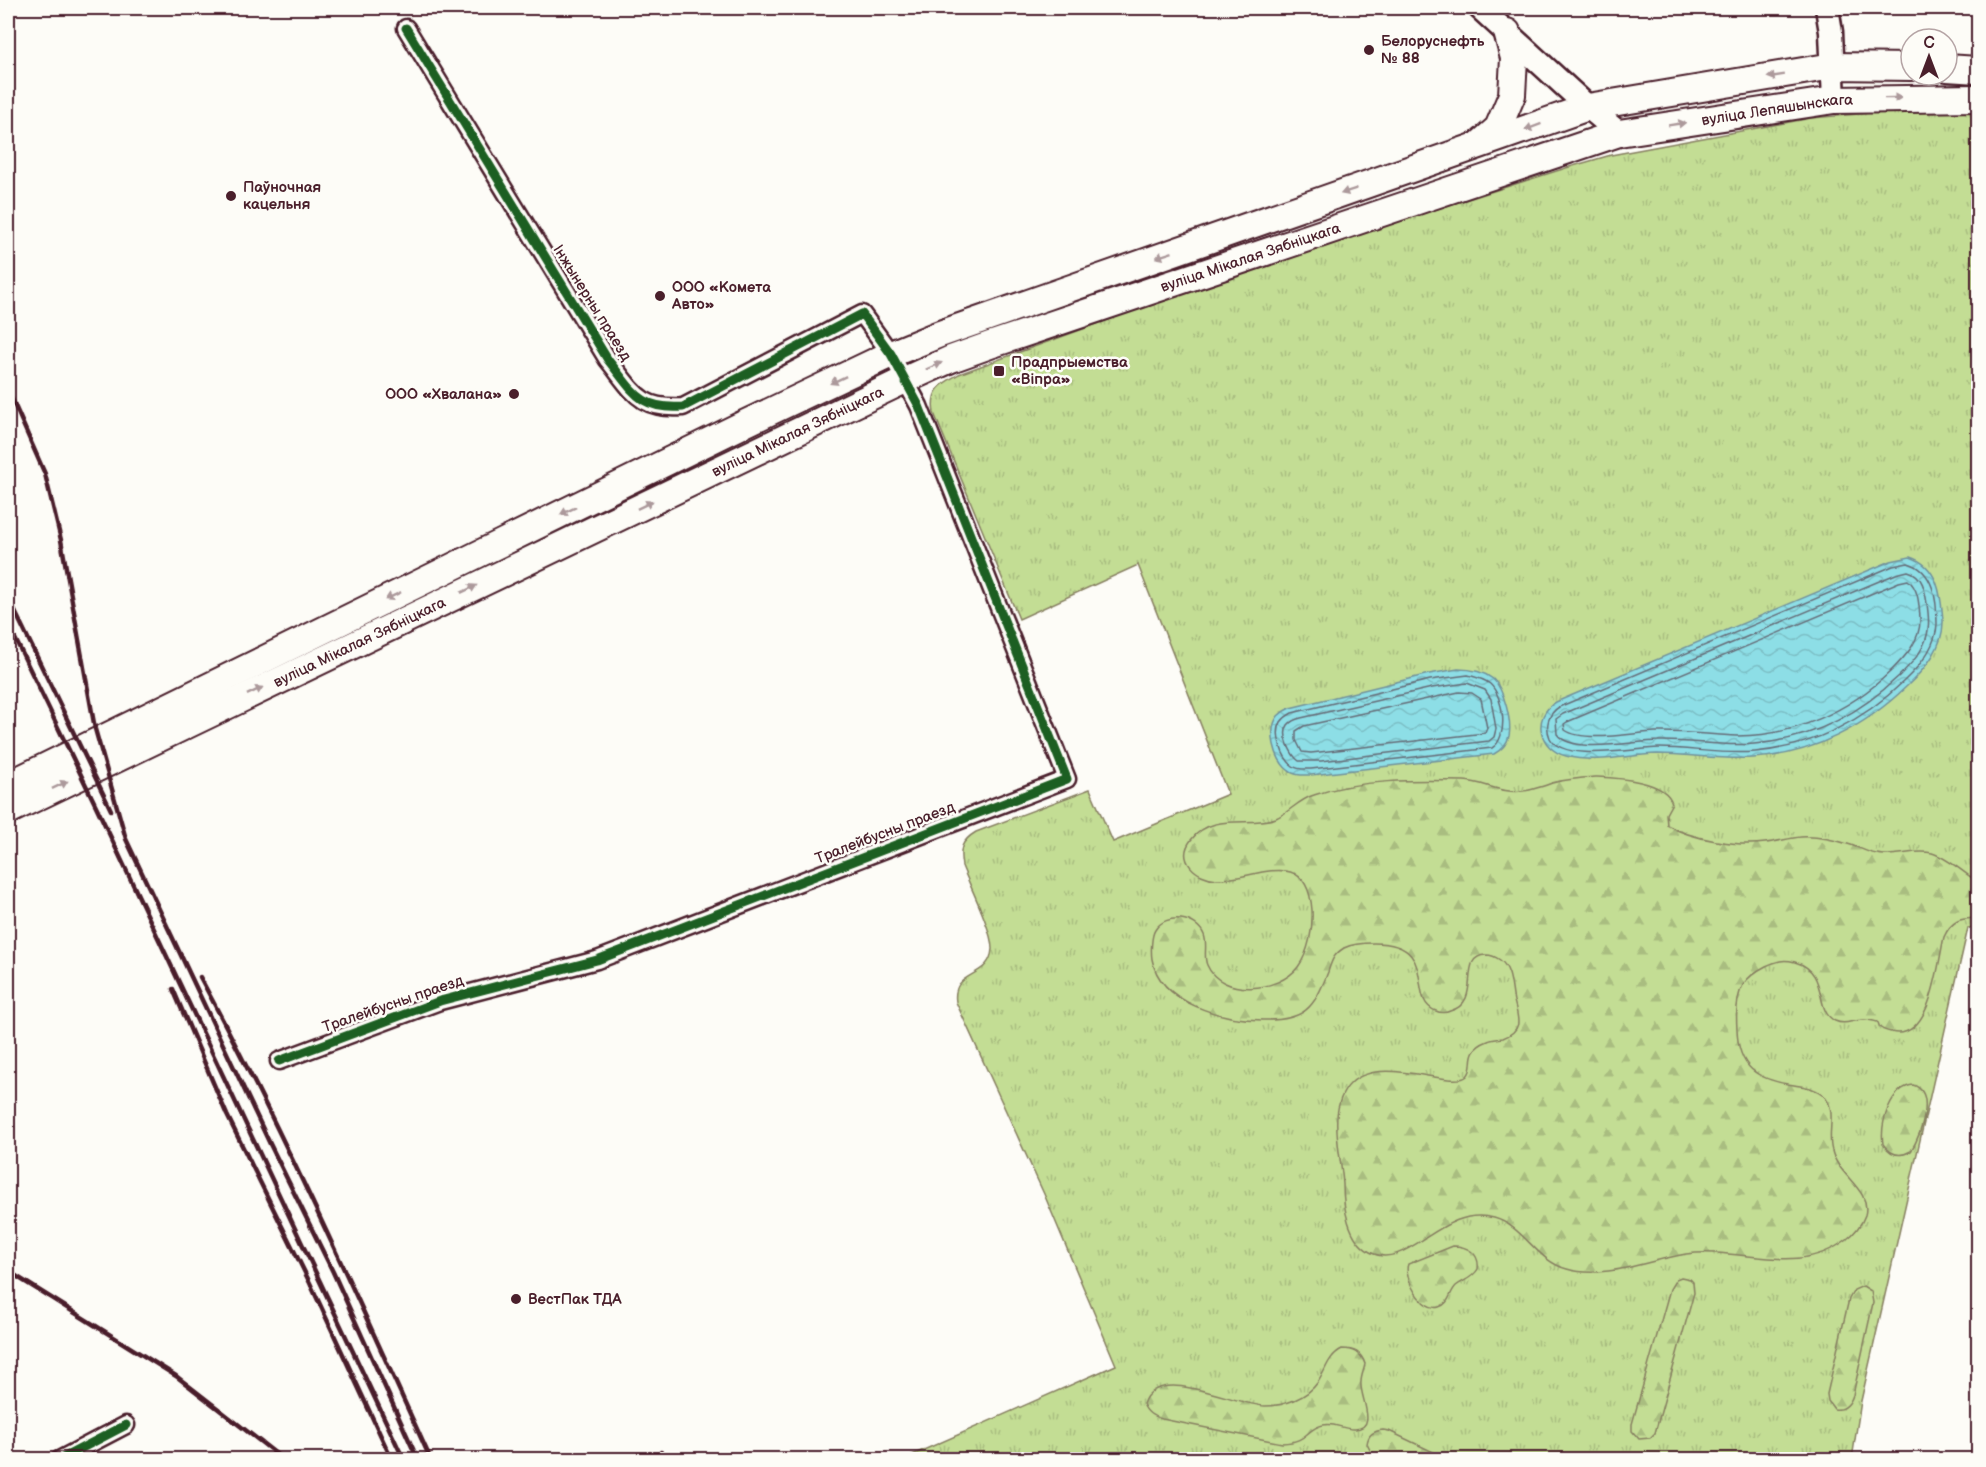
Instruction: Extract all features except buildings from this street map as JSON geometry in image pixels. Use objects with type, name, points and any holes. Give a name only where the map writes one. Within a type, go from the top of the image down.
[{"type":"main road","points":[[1480,8],[1619,133]]},
{"type":"main road","points":[[1827,8],[1834,100]]},
{"type":"main road","points":[[1478,146],[1498,128],[1512,95],[1514,58],[1506,32]]},
{"type":"main road","name":"вуліца Лепяшынскага","points":[[1588,107],[1833,66],[1899,67]]},
{"type":"main road","points":[[1959,69],[1978,70]]},
{"type":"main road","name":"вуліца Лепяшынскага","points":[[1619,133],[1834,100],[1978,98]]},
{"type":"main road","name":"вуліца Мікалая Зябніцкага","points":[[8,811],[158,725],[891,354],[951,330],[1588,107]]},
{"type":"main road","name":"вуліца Мікалая Зябніцкага","points":[[197,706],[951,359],[1619,133]]},
{"type":"main road","name":"вуліца Мікалая Зябніцкага","points":[[8,785],[158,725]]},
{"type":"street","name":"Інжынерны праезд","points":[[406,28],[608,360],[639,399],[662,408],[683,407],[862,314],[891,354]]},
{"type":"street","name":"Тралейбусны праезд","points":[[279,1061],[440,1001],[597,960],[1067,779],[922,413],[891,354]]},
{"type":"street","points":[[59,1460],[126,1425]]},
{"type":"green space","points":[[1919,109],[1974,112],[1978,117],[1978,930],[1968,928],[1861,1401],[1852,1459],[901,1460],[1116,1365],[1044,1194],[956,1002],[959,984],[985,966],[990,959],[992,949],[985,920],[962,866],[962,846],[976,832],[1090,789],[1113,842],[1228,794],[1138,565],[1019,619],[934,413],[935,393],[938,389],[959,374],[1171,297],[1292,255],[1611,155],[1811,118]]},
{"type":"green space","points":[[1596,777],[1640,782],[1661,789],[1672,803],[1666,814],[1667,825],[1701,838],[1728,843],[1754,844],[1814,837],[1884,855],[1932,853],[1950,862],[1978,882],[1978,919],[1957,921],[1950,927],[1944,937],[1935,981],[1924,1014],[1905,1032],[1884,1030],[1873,1021],[1843,1023],[1835,1021],[1824,1009],[1813,974],[1806,967],[1795,962],[1780,961],[1766,966],[1750,977],[1741,990],[1737,1006],[1737,1029],[1741,1054],[1746,1063],[1752,1070],[1770,1080],[1808,1088],[1822,1094],[1830,1107],[1831,1144],[1835,1160],[1864,1198],[1865,1215],[1860,1225],[1850,1237],[1828,1251],[1809,1257],[1789,1259],[1727,1254],[1686,1254],[1611,1271],[1581,1272],[1556,1265],[1504,1222],[1494,1218],[1475,1216],[1458,1220],[1398,1253],[1384,1256],[1370,1252],[1356,1239],[1348,1222],[1344,1202],[1337,1131],[1337,1117],[1343,1093],[1351,1083],[1364,1075],[1380,1072],[1398,1072],[1447,1079],[1467,1076],[1475,1049],[1488,1041],[1509,1035],[1517,1028],[1518,1019],[1510,979],[1504,964],[1492,956],[1477,957],[1472,963],[1466,999],[1460,1006],[1448,1012],[1441,1012],[1427,1005],[1415,962],[1408,952],[1395,945],[1374,943],[1351,946],[1344,948],[1335,956],[1318,995],[1306,1010],[1298,1015],[1277,1020],[1247,1019],[1213,1013],[1180,998],[1167,988],[1157,975],[1152,959],[1154,933],[1160,924],[1173,919],[1188,921],[1200,929],[1205,939],[1207,965],[1214,976],[1224,983],[1237,987],[1251,988],[1278,982],[1298,967],[1308,947],[1312,910],[1308,890],[1300,878],[1289,872],[1276,870],[1217,879],[1202,875],[1190,867],[1187,861],[1187,847],[1200,831],[1210,826],[1232,822],[1266,821],[1286,813],[1314,795],[1369,783],[1464,781],[1515,791],[1529,790],[1579,778]]},
{"type":"green space","points":[[1913,1085],[1920,1089],[1924,1096],[1922,1125],[1911,1151],[1895,1154],[1883,1144],[1885,1117],[1898,1093]]},
{"type":"green space","points":[[1453,1246],[1468,1249],[1475,1255],[1478,1269],[1471,1277],[1456,1286],[1443,1306],[1433,1307],[1426,1304],[1415,1293],[1408,1277],[1408,1264]]},
{"type":"green space","points":[[1681,1277],[1693,1282],[1694,1293],[1655,1433],[1650,1438],[1639,1439],[1632,1431],[1632,1424],[1670,1289],[1676,1279]]},
{"type":"green space","points":[[1863,1286],[1871,1291],[1873,1303],[1853,1395],[1846,1406],[1834,1409],[1828,1401],[1827,1394],[1849,1299],[1854,1290]]},
{"type":"green space","points":[[1342,1349],[1356,1352],[1365,1364],[1361,1388],[1367,1417],[1362,1427],[1355,1429],[1331,1424],[1323,1425],[1313,1429],[1302,1438],[1282,1443],[1162,1419],[1150,1414],[1143,1404],[1151,1392],[1164,1387],[1180,1386],[1252,1404],[1265,1406],[1287,1403],[1313,1388],[1330,1359]]},
{"type":"green space","points":[[1383,1430],[1448,1459],[1385,1459],[1371,1452],[1367,1444],[1372,1434]]},
{"type":"water","points":[[1910,557],[1927,567],[1939,591],[1943,620],[1937,648],[1907,686],[1874,714],[1837,736],[1796,751],[1753,758],[1657,754],[1588,759],[1566,756],[1550,747],[1544,740],[1541,724],[1543,716],[1556,702],[1891,561]]},
{"type":"water","points":[[1458,669],[1485,674],[1493,679],[1501,690],[1510,730],[1505,744],[1494,754],[1311,775],[1293,773],[1279,759],[1274,744],[1273,729],[1278,716],[1286,710],[1429,674]]},
{"type":"railway","points":[[8,390],[45,474],[61,540],[95,729],[126,839],[333,1272],[418,1460]]},
{"type":"railway","points":[[8,597],[111,810]]},
{"type":"railway","points":[[8,624],[404,1460]]},
{"type":"railway","points":[[200,977],[348,1277],[431,1460]]},
{"type":"railway","points":[[173,989],[227,1115],[310,1283],[392,1460]]},
{"type":"railway","points":[[8,1271],[176,1376],[284,1460]]},
{"type":"railway","points":[[657,1460],[661,1452]]},
{"type":"cycle path","points":[[279,1061],[440,1001],[597,960],[1067,779],[919,406],[891,354],[862,314],[683,407],[656,405],[639,397],[608,360],[406,28]]},
{"type":"cycle path","points":[[59,1460],[126,1425]]},
{"type":"place","name":"Белоруснефть № 88","points":[[1369,50]]},
{"type":"place","name":"Паўночная кацельня","points":[[231,196]]},
{"type":"place","name":"ООО «Комета Авто»","points":[[660,296]]},
{"type":"place","name":"Прадпрыемства «Віпра»","points":[[999,371]]},
{"type":"place","name":"ООО «Хвалана»","points":[[514,394]]},
{"type":"place","name":"ВестПак ТДА","points":[[516,1299]]}]
